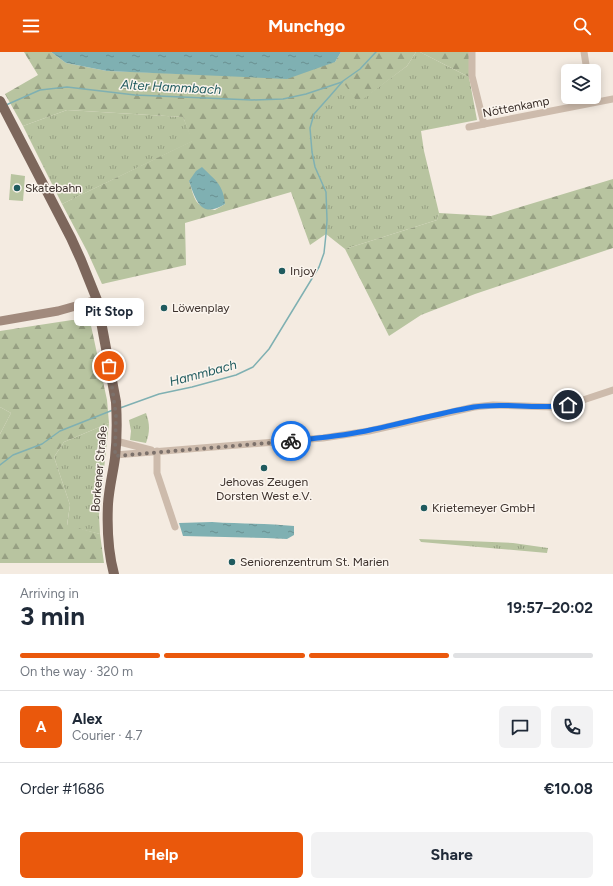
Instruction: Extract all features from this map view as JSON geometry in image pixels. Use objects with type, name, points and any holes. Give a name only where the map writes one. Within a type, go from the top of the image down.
[{"type":"main road","name":"Borkener Straße","points":[[0,101],[72,238],[97,300],[116,402],[115,456],[108,503],[109,546],[114,574]]},
{"type":"main road","points":[[0,321],[58,311],[97,300]]},
{"type":"street","points":[[472,52],[472,76],[484,124]]},
{"type":"street","points":[[584,52],[586,64]]},
{"type":"street","name":"Nöttenkamp","points":[[601,100],[613,99]]},
{"type":"street","name":"Nöttenkamp","points":[[469,127],[574,104]]},
{"type":"street","points":[[115,456],[157,451],[323,438],[369,430],[474,407],[553,407],[574,403],[613,390]]},
{"type":"street","points":[[116,441],[157,451]]},
{"type":"street","points":[[157,451],[157,474],[175,527]]},
{"type":"green space","points":[[24,52],[51,52],[66,63],[107,71],[192,74],[335,62],[341,52],[416,52],[407,66],[358,103],[343,82],[314,114],[310,128],[312,152],[315,167],[326,192],[326,234],[310,245],[291,192],[185,223],[186,265],[102,284],[87,251],[62,204],[192,141],[183,117],[67,110],[23,126],[5,94],[38,75]],"holes":[[[189,181],[225,204],[215,210],[203,207],[196,201]]]},
{"type":"green space","points":[[416,52],[420,52],[469,77],[477,120],[421,131],[424,151],[439,213],[437,220],[345,249],[326,234],[326,192],[315,167],[312,152],[310,128],[314,114],[343,81],[358,102],[407,66]]},
{"type":"green space","points":[[420,52],[469,52],[469,77]]},
{"type":"green space","points":[[67,110],[183,117],[193,141],[62,204],[23,126]]},
{"type":"green space","name":"Skatebahn","points":[[11,174],[25,176],[23,201],[9,200]]},
{"type":"green space","points":[[613,179],[613,248],[475,294],[421,315],[389,336],[345,249],[437,220],[439,213],[491,216]]},
{"type":"green space","points":[[72,320],[90,321],[107,400],[109,423],[64,442],[54,457],[70,505],[67,525],[100,534],[104,563],[0,563],[0,434],[11,413],[0,407],[0,331]]},
{"type":"green space","points":[[0,407],[11,413],[0,434]]},
{"type":"green space","points":[[146,413],[149,428],[146,443],[130,440],[131,431],[129,420]]},
{"type":"green space","points":[[109,423],[99,515],[100,534],[67,526],[70,505],[54,457],[64,442]]},
{"type":"green space","points":[[419,539],[513,543],[548,548],[547,553],[421,542]]},
{"type":"water","points":[[51,52],[341,52],[335,62],[287,79],[107,71],[66,63]]},
{"type":"water","points":[[202,167],[221,187],[224,197],[225,204],[210,210],[205,209],[197,201],[189,181],[196,171]]},
{"type":"water","points":[[212,522],[294,526],[294,535],[287,539],[183,536],[179,523]]},
{"type":"waterway","name":"Hammbach","points":[[120,408],[159,394],[236,375],[253,367],[269,349],[319,267],[324,253],[327,220],[326,192],[315,167],[312,152],[310,128],[314,114],[343,81],[360,69],[376,52]]},
{"type":"waterway","name":"Alter Hammbach","points":[[6,105],[40,90],[67,87],[135,95],[252,100],[283,99],[306,94],[342,82]]},
{"type":"waterway","name":"Hammbach","points":[[0,465],[13,455],[42,444],[60,431],[113,410]]},
{"type":"way so far","points":[[109,366],[116,402],[115,456],[157,451],[291,441]]},
{"type":"place","name":"Skatebahn","points":[[17,188]]},
{"type":"place","name":"Injoy","points":[[282,271]]},
{"type":"place","name":"Löwenplay","points":[[164,308]]},
{"type":"place","name":"Pit Stop","points":[[109,366]]},
{"type":"place","name":"Jehovas Zeugen Dorsten West e.V.","points":[[264,468]]},
{"type":"place","name":"Krietemeyer GmbH","points":[[424,508]]},
{"type":"place","name":"Seniorenzentrum St. Marien","points":[[232,562]]},
{"type":"route","points":[[291,441],[323,438],[369,430],[474,407],[553,407],[568,405]]}]
